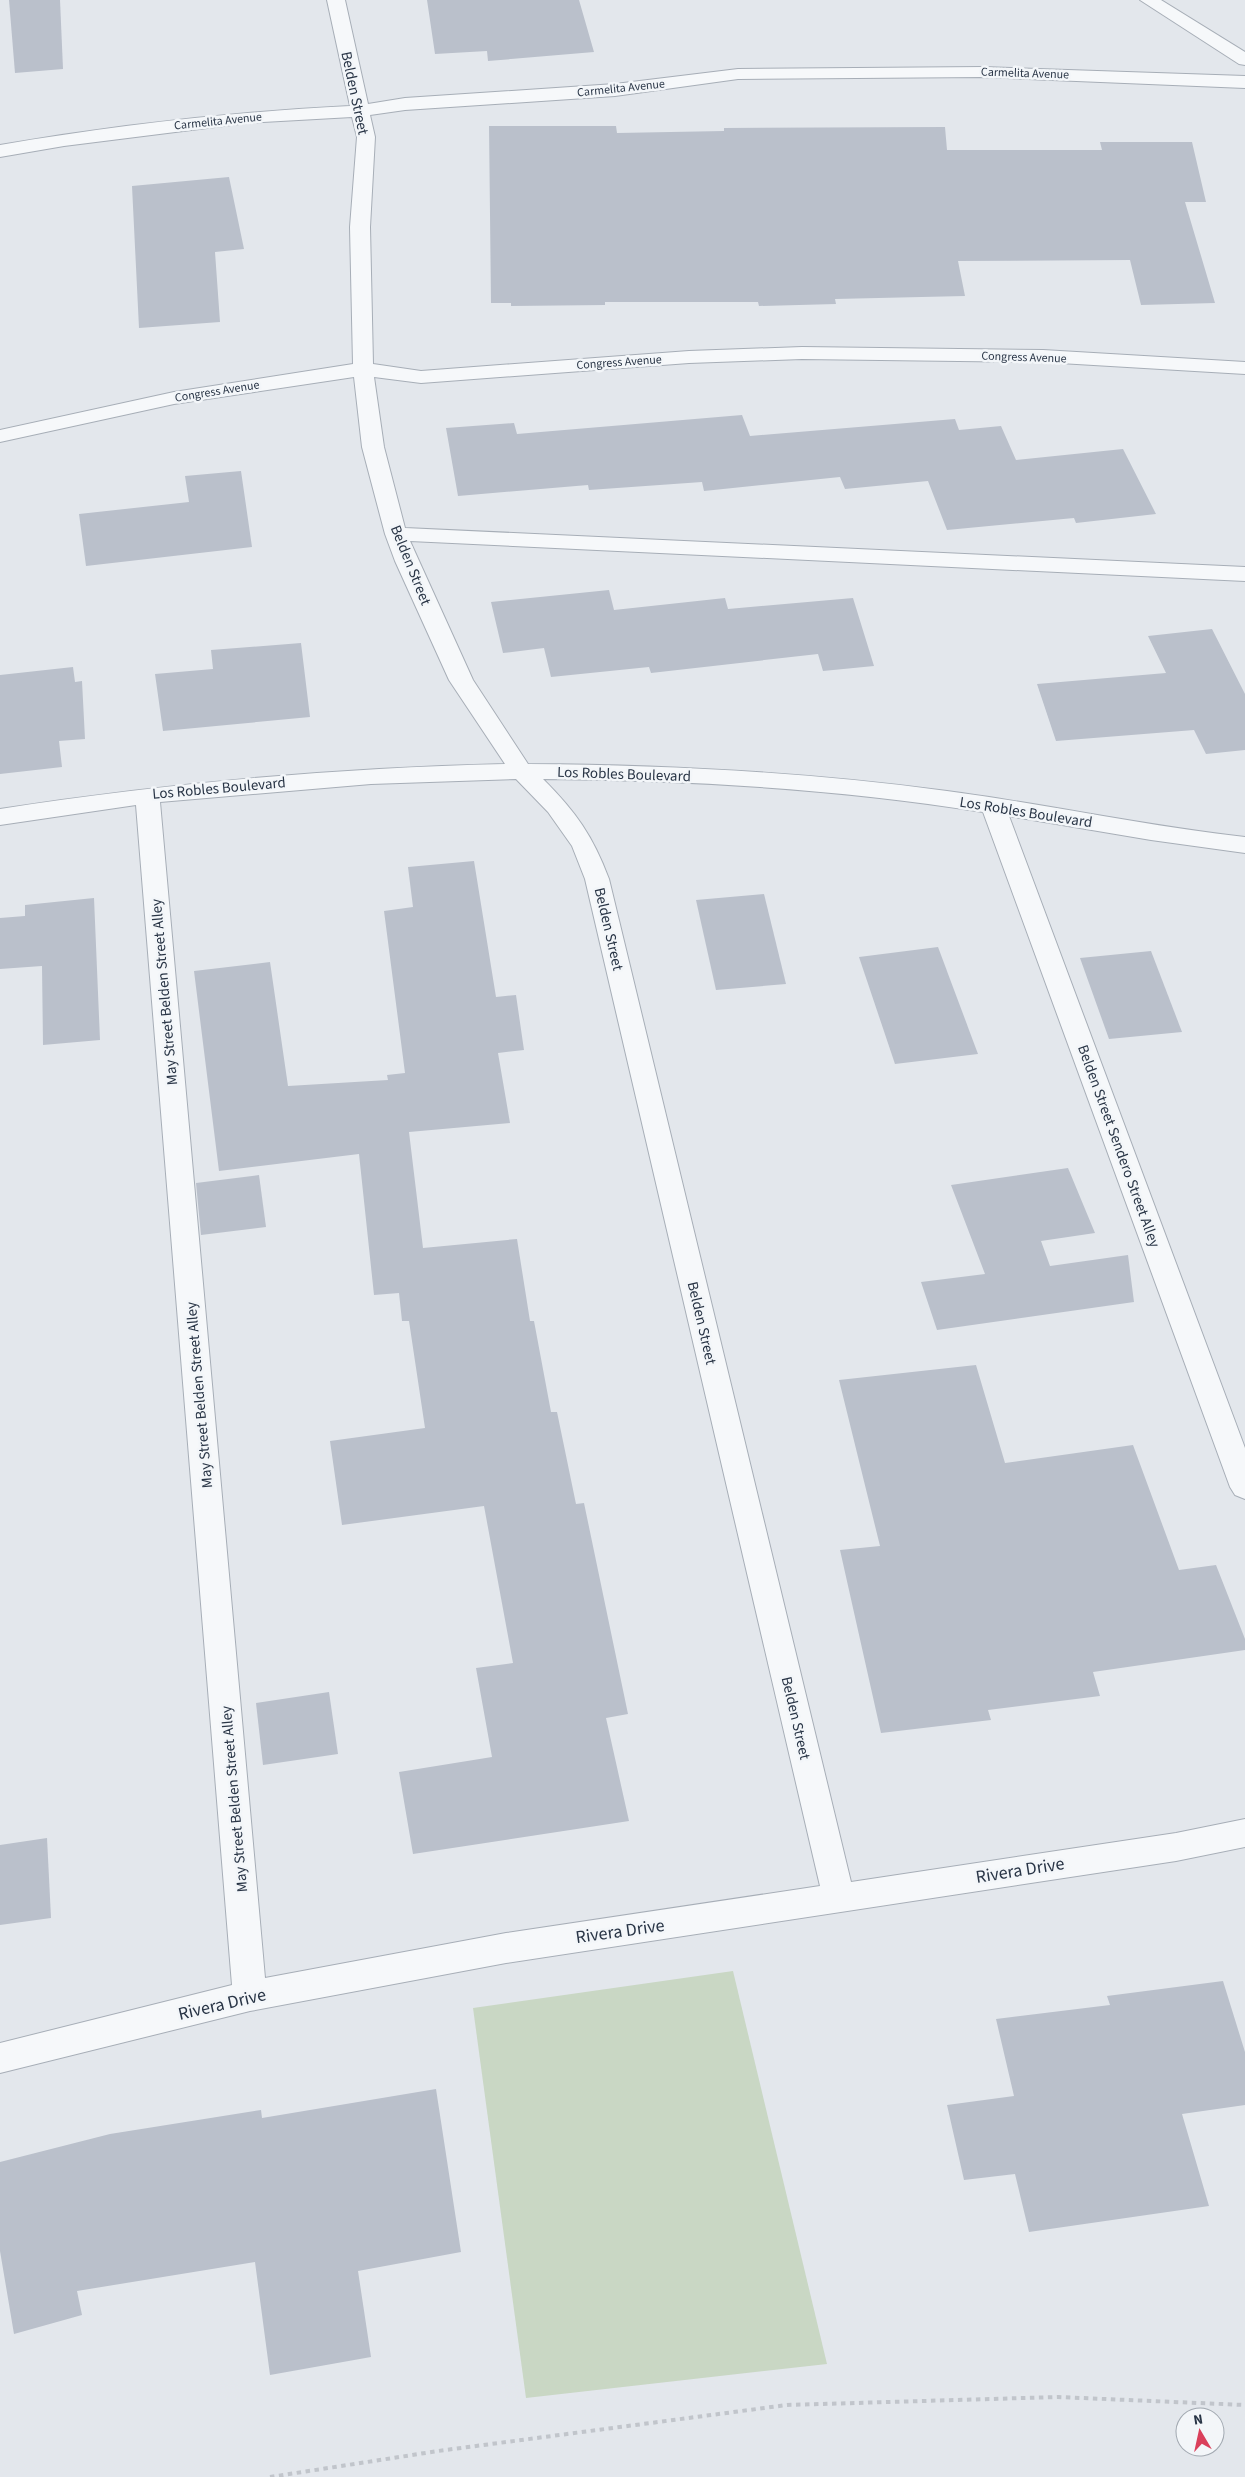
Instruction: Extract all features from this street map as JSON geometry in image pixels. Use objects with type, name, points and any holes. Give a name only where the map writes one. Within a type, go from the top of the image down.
[{"type":"street","name":"Belden Street","points":[[336,0],[358,111],[366,136],[360,227],[363,369],[373,447],[396,534],[406,561],[461,680],[521,771],[557,807],[584,846],[597,879],[839,1898]]},
{"type":"street","points":[[1150,0],[1245,60]]},
{"type":"street","name":"Carmelita Avenue","points":[[0,151],[64,140],[247,117],[358,111],[405,104],[615,90],[738,74],[983,72],[1245,82]]},
{"type":"street","name":"Congress Avenue","points":[[0,436],[174,398],[363,369],[421,377],[622,361],[802,353],[1043,356],[1245,368]]},
{"type":"street","points":[[396,534],[1245,574]]},
{"type":"street","name":"Los Robles Boulevard","points":[[0,817],[147,795],[348,776],[521,771],[657,774],[794,782],[993,805],[1192,840],[1245,845]]},
{"type":"street","name":"May Street Belden Street Alley","points":[[147,795],[250,1996]]},
{"type":"street","name":"Belden Street Sendero Street Alley","points":[[993,805],[1245,1487]]},
{"type":"street","name":"Rivera Drive","points":[[0,2058],[250,1996],[506,1948],[1176,1847],[1245,1833]]},
{"type":"path","points":[[270,2477],[457,2448],[787,2405],[1058,2397],[1245,2405]]},
{"type":"green space","points":[[733,1971],[827,2364],[526,2398],[473,2008]]},
{"type":"building","points":[[9,0],[60,0],[63,69],[15,73]]},
{"type":"building","points":[[427,0],[579,0],[594,52],[488,61],[487,51],[435,54]]},
{"type":"building","points":[[489,126],[616,126],[617,133],[724,131],[724,128],[945,127],[947,150],[1102,150],[1100,142],[1192,142],[1206,202],[1185,202],[1215,303],[1141,305],[1130,260],[958,261],[965,296],[835,299],[836,304],[759,306],[758,302],[605,302],[605,305],[511,306],[511,303],[491,303]]},
{"type":"building","points":[[229,177],[244,249],[215,252],[220,322],[139,328],[132,186]]},
{"type":"building","points":[[742,415],[750,436],[955,419],[959,430],[1001,426],[1016,460],[1123,449],[1156,514],[1076,523],[1074,518],[947,530],[928,481],[845,489],[840,477],[704,491],[702,482],[589,490],[588,485],[458,496],[446,428],[514,423],[517,434]]},
{"type":"building","points":[[241,471],[252,547],[86,566],[79,514],[189,502],[185,476]]},
{"type":"building","points":[[609,590],[614,610],[725,598],[728,609],[853,598],[874,666],[823,671],[818,654],[651,673],[649,667],[551,677],[544,648],[503,653],[491,602]]},
{"type":"building","points":[[1212,629],[1245,694],[1245,750],[1206,754],[1194,730],[1056,741],[1037,684],[1166,673],[1148,636]]},
{"type":"building","points":[[301,643],[310,717],[163,731],[155,674],[213,669],[211,650]]},
{"type":"building","points":[[73,667],[75,682],[82,681],[85,739],[59,741],[62,767],[0,774],[0,675]]},
{"type":"building","points":[[474,861],[496,997],[516,995],[524,1050],[498,1053],[510,1123],[409,1132],[423,1248],[517,1239],[530,1321],[534,1321],[551,1412],[557,1412],[576,1504],[584,1503],[628,1714],[606,1718],[629,1821],[413,1854],[399,1772],[492,1757],[476,1668],[513,1663],[484,1506],[342,1525],[330,1441],[425,1428],[409,1321],[402,1321],[399,1293],[374,1295],[359,1154],[219,1171],[194,971],[270,962],[288,1086],[388,1080],[387,1075],[405,1073],[384,911],[413,907],[408,867]]},
{"type":"building","points":[[764,894],[786,984],[716,990],[696,900]]},
{"type":"building","points":[[94,898],[100,1040],[43,1045],[42,966],[0,969],[0,918],[25,916],[25,905]]},
{"type":"building","points":[[938,947],[978,1054],[895,1064],[859,957]]},
{"type":"building","points":[[1151,951],[1182,1032],[1109,1039],[1080,958]]},
{"type":"building","points":[[1068,1168],[1095,1233],[1041,1241],[1050,1266],[1128,1255],[1134,1302],[937,1330],[921,1282],[985,1274],[951,1185]]},
{"type":"building","points":[[259,1175],[266,1227],[201,1235],[196,1183]]},
{"type":"building","points":[[976,1365],[1005,1463],[1133,1445],[1179,1570],[1216,1565],[1245,1639],[1245,1650],[1093,1672],[1100,1696],[988,1710],[991,1720],[881,1733],[840,1550],[880,1546],[839,1380]]},
{"type":"building","points":[[329,1692],[338,1754],[263,1765],[256,1703]]},
{"type":"building","points":[[47,1838],[51,1918],[0,1925],[0,1845]]},
{"type":"building","points":[[1223,1981],[1245,2052],[1245,2105],[1182,2114],[1209,2206],[1029,2232],[1015,2174],[964,2180],[947,2105],[1014,2096],[996,2019],[1110,2005],[1107,1996]]},
{"type":"building","points":[[436,2089],[461,2252],[358,2271],[371,2357],[270,2375],[255,2262],[77,2291],[82,2315],[14,2334],[0,2251],[0,2162],[110,2134],[261,2110],[262,2118]]}]
